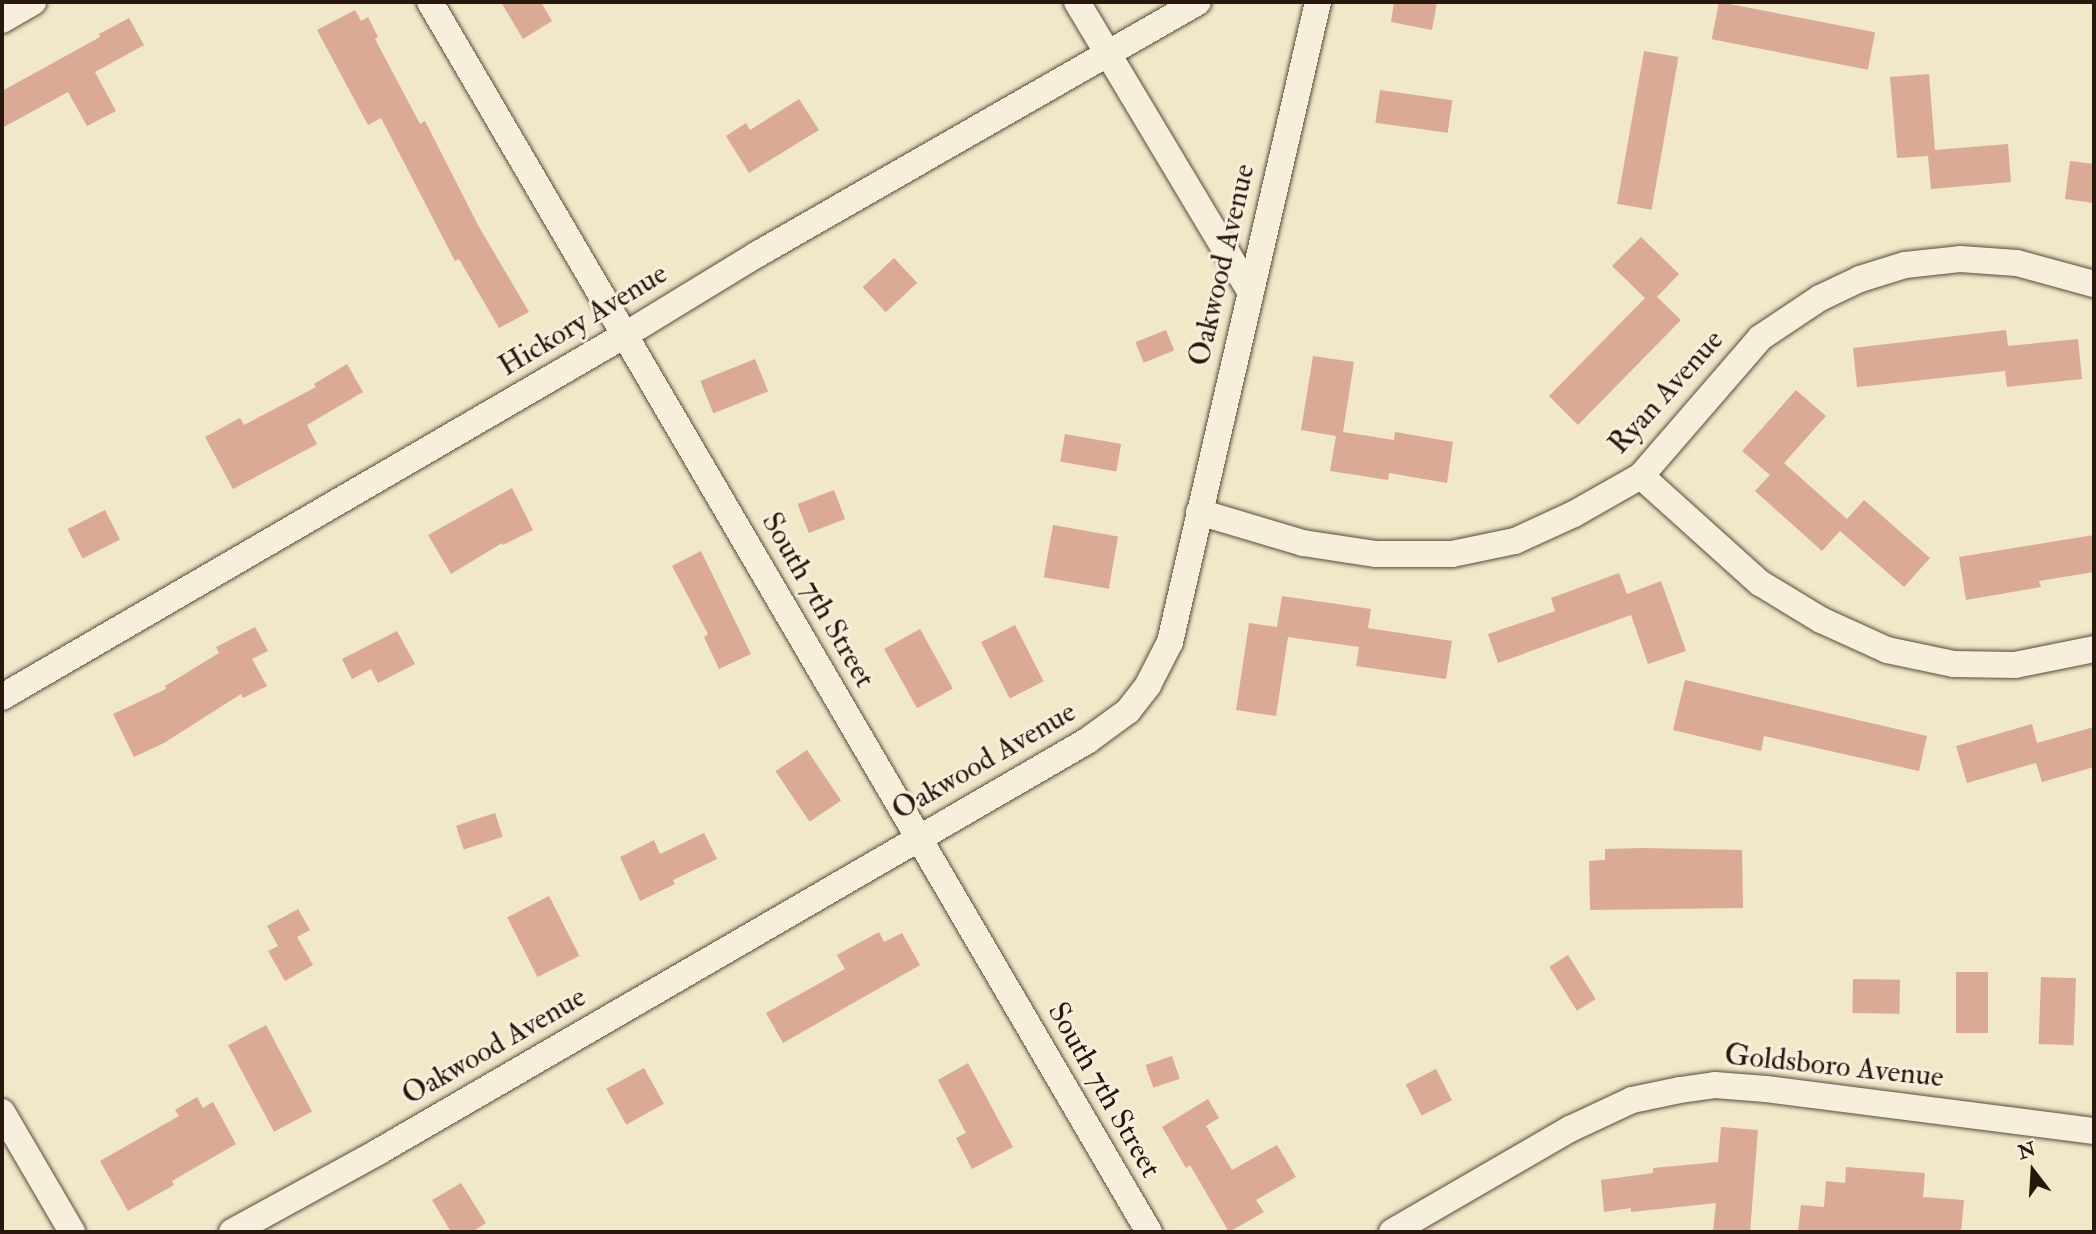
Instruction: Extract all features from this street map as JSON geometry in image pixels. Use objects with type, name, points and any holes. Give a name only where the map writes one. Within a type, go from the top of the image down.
[{"type":"street","points":[[2,20],[33,2]]},
{"type":"street","name":"South 7th Street","points":[[430,2],[1149,1232]]},
{"type":"street","points":[[1077,2],[1250,291]]},
{"type":"street","name":"Hickory Avenue","points":[[2,697],[1107,51],[1198,2]]},
{"type":"street","name":"Oakwood Avenue","points":[[232,1232],[378,1152],[1087,741],[1128,711],[1148,685],[1170,642],[1318,2]]},
{"type":"street","name":"Ryan Avenue","points":[[1199,512],[1304,543],[1376,554],[1452,554],[1515,541],[1574,514],[1641,476],[1760,338],[1819,298],[1860,279],[1905,265],[1960,259],[2017,263],[2094,284]]},
{"type":"street","points":[[1641,476],[1760,583],[1821,620],[1887,650],[1954,664],[2015,664],[2094,649]]},
{"type":"street","name":"Goldsboro Avenue","points":[[1392,1232],[1570,1129],[1632,1100],[1714,1085],[1766,1088],[2094,1131]]},
{"type":"street","points":[[2,1112],[72,1232]]},
{"type":"building","points":[[501,2],[541,2],[552,21],[523,39]]},
{"type":"building","points":[[1394,2],[1437,2],[1432,30],[1391,22]]},
{"type":"building","points":[[1719,2],[1875,32],[1868,70],[1712,39]]},
{"type":"building","points":[[355,10],[361,21],[368,17],[378,37],[375,39],[420,124],[425,121],[479,227],[529,312],[499,328],[459,259],[455,261],[381,118],[368,125],[317,30]]},
{"type":"building","points":[[129,18],[144,45],[95,72],[116,111],[87,126],[68,92],[2,128],[2,91]]},
{"type":"building","points":[[1644,51],[1678,57],[1652,210],[1617,204]]},
{"type":"building","points":[[1929,74],[1935,150],[2008,144],[2011,182],[1931,189],[1928,156],[1897,158],[1890,77]]},
{"type":"building","points":[[1380,90],[1452,100],[1448,133],[1375,123]]},
{"type":"building","points":[[799,99],[819,130],[749,173],[726,136],[746,123],[750,130]]},
{"type":"building","points":[[2070,161],[2094,164],[2094,203],[2065,199]]},
{"type":"building","points":[[1641,237],[1679,274],[1657,297],[1681,320],[1578,425],[1549,396],[1645,298],[1612,266]]},
{"type":"building","points":[[894,258],[917,283],[886,312],[863,287]]},
{"type":"building","points":[[1166,330],[1174,350],[1144,363],[1135,342]]},
{"type":"building","points":[[2006,330],[2008,346],[2078,339],[2082,379],[2007,387],[2005,371],[1857,387],[1853,348]]},
{"type":"building","points":[[1313,356],[1354,362],[1343,432],[1394,440],[1395,432],[1453,442],[1447,483],[1389,473],[1388,480],[1330,471],[1336,436],[1301,430]]},
{"type":"building","points":[[755,359],[768,391],[713,414],[700,381]]},
{"type":"building","points":[[347,364],[363,392],[307,425],[317,444],[233,489],[205,437],[240,418],[244,425],[316,387],[314,384]]},
{"type":"building","points":[[1796,390],[1826,416],[1784,463],[1847,519],[1864,500],[1930,558],[1904,587],[1840,531],[1822,551],[1755,491],[1770,475],[1742,451]]},
{"type":"building","points":[[1065,434],[1121,444],[1116,471],[1060,462]]},
{"type":"building","points":[[512,488],[533,530],[503,545],[502,543],[451,574],[428,535]]},
{"type":"building","points":[[834,490],[845,519],[809,533],[798,504]]},
{"type":"building","points":[[105,510],[120,539],[83,558],[68,529]]},
{"type":"building","points":[[1053,525],[1118,536],[1109,589],[1044,577]]},
{"type":"building","points":[[2094,535],[2094,572],[2039,581],[2041,587],[1966,600],[1959,557]]},
{"type":"building","points":[[701,551],[751,654],[719,669],[704,637],[708,634],[672,566]]},
{"type":"building","points":[[1619,573],[1627,594],[1661,581],[1686,651],[1648,664],[1631,615],[1498,663],[1488,634],[1555,611],[1551,598]]},
{"type":"building","points":[[1282,596],[1371,609],[1368,628],[1452,641],[1446,679],[1356,666],[1359,647],[1288,637],[1276,716],[1236,710],[1249,623],[1277,627]]},
{"type":"building","points":[[1015,625],[1044,681],[1010,698],[981,642]]},
{"type":"building","points":[[255,627],[268,651],[252,659],[267,686],[243,698],[241,694],[164,743],[134,757],[113,714],[166,689],[165,686],[219,653],[216,647]]},
{"type":"building","points":[[920,629],[953,688],[917,708],[884,649]]},
{"type":"building","points":[[397,631],[415,664],[378,683],[371,669],[352,679],[342,659]]},
{"type":"building","points":[[1685,680],[1927,736],[1919,771],[1764,736],[1761,751],[1673,730]]},
{"type":"building","points":[[2032,724],[2037,743],[2094,727],[2094,767],[2042,782],[2036,763],[1967,783],[1956,746]]},
{"type":"building","points":[[807,750],[841,801],[810,822],[775,771]]},
{"type":"building","points":[[495,813],[503,837],[464,849],[456,826]]},
{"type":"building","points":[[704,833],[717,859],[673,880],[675,884],[640,901],[620,857],[654,840],[660,854]]},
{"type":"building","points":[[1605,849],[1742,850],[1743,908],[1590,910],[1589,861],[1605,860]]},
{"type":"building","points":[[549,896],[579,956],[538,977],[507,917]]},
{"type":"building","points":[[298,909],[310,930],[297,937],[313,965],[285,981],[268,951],[278,946],[267,926]]},
{"type":"building","points":[[879,932],[884,942],[902,933],[920,965],[783,1043],[766,1013],[845,969],[837,955]]},
{"type":"building","points":[[1568,955],[1596,999],[1577,1011],[1549,967]]},
{"type":"building","points":[[1956,972],[1988,972],[1988,1033],[1956,1033]]},
{"type":"building","points":[[2041,977],[2076,978],[2074,1045],[2039,1044]]},
{"type":"building","points":[[1853,979],[1900,980],[1899,1014],[1852,1013]]},
{"type":"building","points":[[266,1025],[312,1112],[274,1132],[228,1045]]},
{"type":"building","points":[[1172,1056],[1180,1079],[1153,1088],[1146,1065]]},
{"type":"building","points":[[968,1063],[1013,1147],[972,1169],[956,1138],[966,1133],[938,1080]]},
{"type":"building","points":[[644,1068],[664,1104],[626,1125],[606,1089]]},
{"type":"building","points":[[1436,1069],[1452,1100],[1422,1116],[1406,1084]]},
{"type":"building","points":[[197,1097],[203,1108],[213,1102],[236,1144],[172,1181],[174,1185],[128,1211],[100,1161],[179,1116],[175,1110]]},
{"type":"building","points":[[1208,1099],[1219,1118],[1206,1126],[1232,1170],[1277,1145],[1296,1177],[1256,1200],[1264,1212],[1229,1232],[1190,1165],[1186,1168],[1162,1127]]},
{"type":"building","points":[[1721,1127],[1758,1130],[1750,1232],[1713,1232],[1716,1203],[1631,1212],[1631,1208],[1604,1212],[1601,1180],[1653,1173],[1653,1168],[1718,1162]]},
{"type":"building","points":[[1846,1167],[1925,1173],[1923,1197],[1964,1200],[1961,1232],[1798,1232],[1801,1205],[1824,1207],[1826,1181],[1845,1183]]},
{"type":"building","points":[[461,1183],[486,1223],[472,1232],[451,1232],[432,1200]]}]
